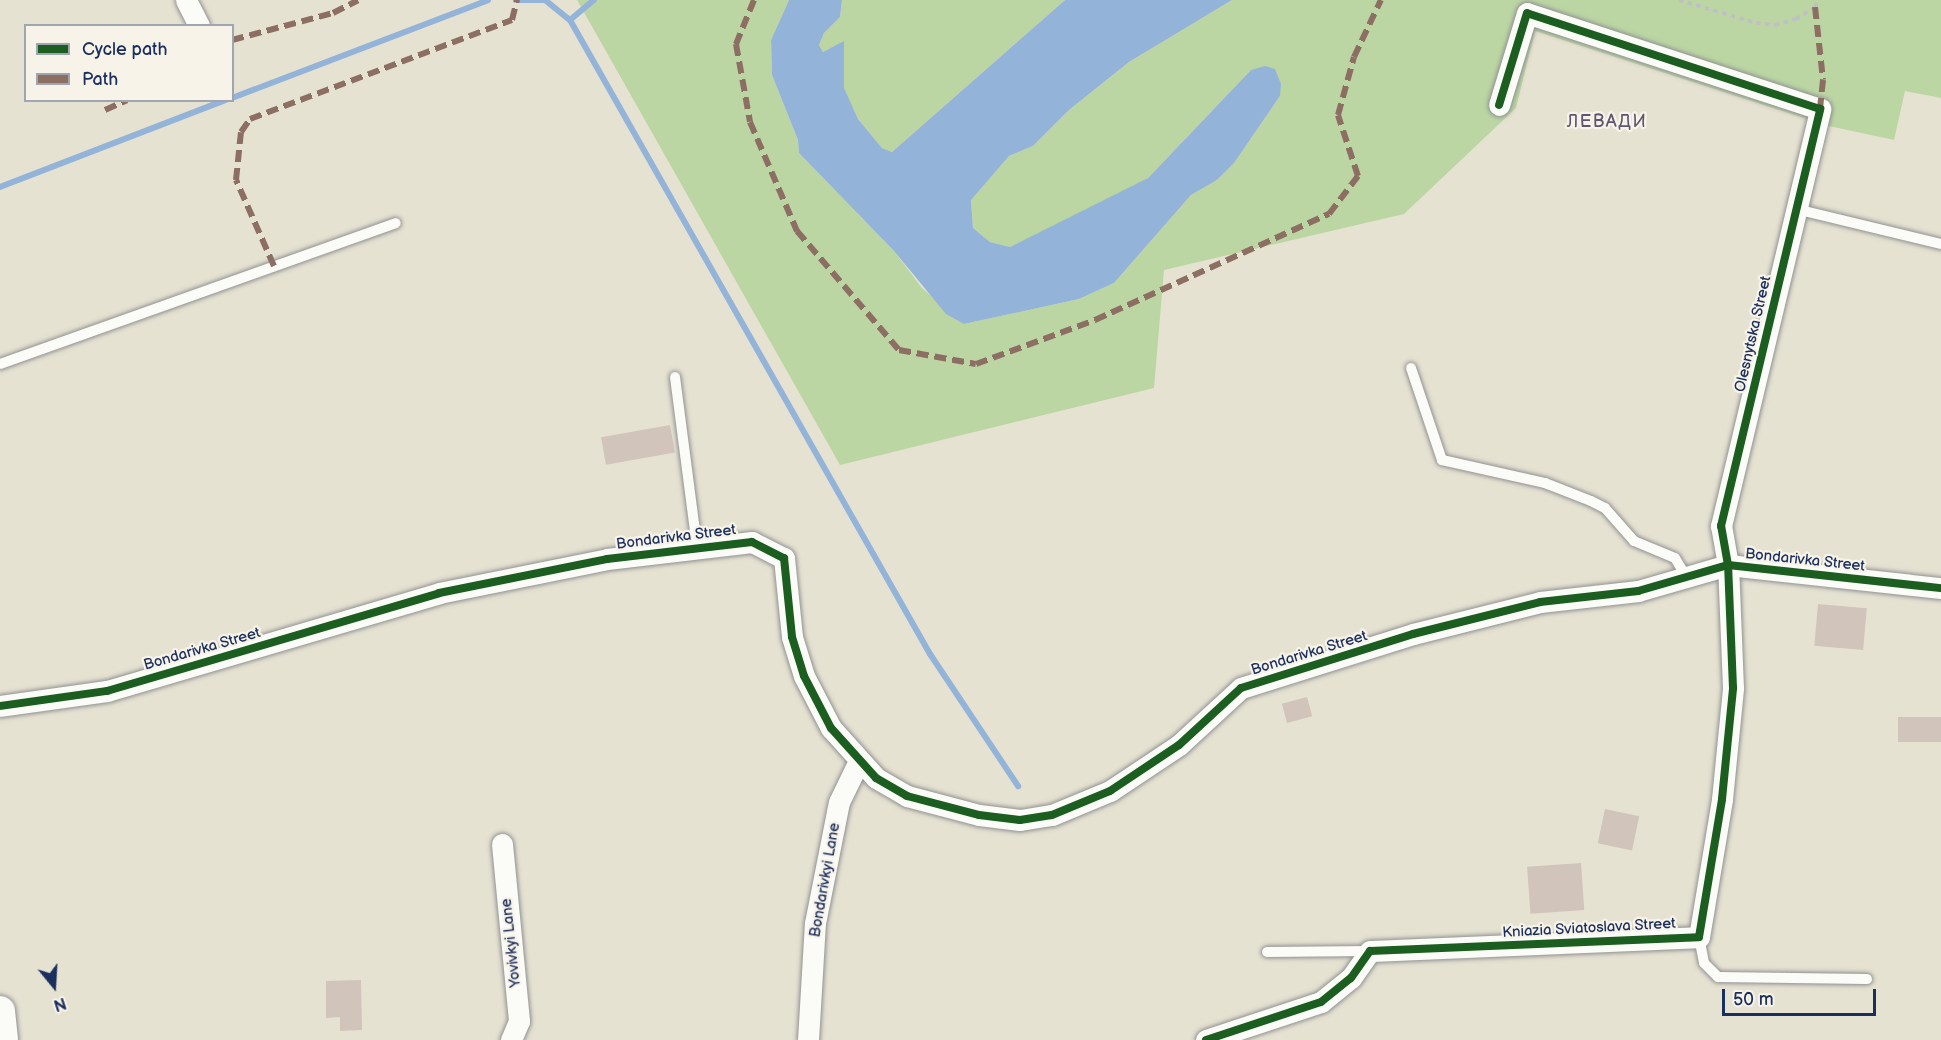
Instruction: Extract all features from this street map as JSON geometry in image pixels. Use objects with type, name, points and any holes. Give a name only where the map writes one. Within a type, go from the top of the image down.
[{"type":"street","points":[[186,0],[198,24]]},
{"type":"street","name":"Olesnytska Street","points":[[1499,105],[1527,13],[1820,109],[1721,526],[1728,565]]},
{"type":"street","name":"Bondarivka Street","points":[[0,706],[107,691],[440,593],[607,559],[752,542],[784,558],[792,637],[804,676],[831,728],[876,778],[907,796],[979,815],[1020,820],[1053,815],[1110,791],[1179,745],[1241,688],[1413,634],[1540,602],[1638,591],[1687,579],[1728,565],[1941,588]]},
{"type":"street","points":[[1699,937],[1722,799],[1733,688],[1728,565]]},
{"type":"street","name":"Bondarivkyi Lane","points":[[808,1040],[815,923],[839,802],[859,760]]},
{"type":"street","name":"Yovivkyi Lane","points":[[502,844],[519,1021],[511,1040]]},
{"type":"street","name":"Kniazia Sviatoslava Street","points":[[1370,951],[1699,937]]},
{"type":"street","points":[[1206,1040],[1321,1002],[1352,978],[1370,951]]},
{"type":"street","points":[[0,1011],[3,1040]]},
{"type":"lane","points":[[1796,210],[1941,244]]},
{"type":"lane","points":[[0,363],[396,224]]},
{"type":"lane","points":[[1411,368],[1442,460],[1545,483],[1591,501],[1605,508],[1634,541],[1675,558],[1687,579]]},
{"type":"lane","points":[[675,377],[697,547]]},
{"type":"lane","points":[[1699,937],[1704,963],[1718,978],[1867,978]]},
{"type":"lane","points":[[1267,952],[1370,951]]},
{"type":"path","points":[[1679,0],[1756,23],[1775,25],[1796,19],[1815,7],[1818,0]]},
{"type":"green space","points":[[577,0],[789,0],[771,40],[772,75],[798,140],[799,153],[894,251],[922,288],[964,324],[1079,299],[1114,283],[1191,195],[1217,180],[1234,163],[1280,96],[1251,70],[1148,178],[1123,194],[1010,247],[990,242],[973,228],[971,199],[1009,156],[1033,146],[1069,110],[1129,62],[1232,0],[1941,0],[1941,98],[1905,91],[1894,140],[1829,126],[1535,31],[1516,108],[1404,214],[1164,270],[1154,388],[840,465]]},
{"type":"green space","points":[[842,0],[1065,0],[892,152],[882,148],[858,119],[843,88],[844,42],[823,52],[819,45],[824,33],[840,17]]},
{"type":"water","points":[[789,0],[842,0],[840,17],[824,33],[819,45],[823,52],[844,41],[844,88],[858,119],[882,148],[892,152],[1065,0],[1232,0],[1129,62],[1069,110],[1033,146],[1009,156],[971,200],[973,228],[990,242],[1010,247],[1148,178],[1251,70],[1265,66],[1275,69],[1281,84],[1280,96],[1234,163],[1217,180],[1191,195],[1114,283],[1079,299],[964,324],[946,314],[894,251],[799,153],[798,140],[772,75],[771,40]]},
{"type":"building","points":[[670,425],[675,453],[606,465],[601,437]]},
{"type":"building","points":[[1818,604],[1867,608],[1863,650],[1814,646]]},
{"type":"building","points":[[1307,697],[1312,716],[1287,723],[1282,704]]},
{"type":"building","points":[[1898,717],[1941,717],[1941,742],[1898,742]]},
{"type":"building","points":[[1605,809],[1639,816],[1632,851],[1598,843]]},
{"type":"building","points":[[1581,863],[1584,910],[1530,914],[1527,867]]},
{"type":"building","points":[[361,980],[362,1030],[340,1031],[340,1017],[326,1018],[326,981]]},
{"type":"waterway","points":[[234,97],[488,0]]},
{"type":"waterway","points":[[516,0],[545,0],[570,20],[930,654],[1018,786]]},
{"type":"waterway","points":[[570,20],[594,0]]},
{"type":"waterway","points":[[0,187],[221,102]]},
{"type":"marked path","points":[[234,39],[333,13],[358,0]]},
{"type":"marked path","points":[[274,266],[236,180],[241,132],[250,119],[512,20],[517,0]]},
{"type":"marked path","points":[[754,0],[736,44],[750,122],[797,231],[899,350],[976,364],[1095,320],[1329,214],[1358,176],[1338,115],[1354,57],[1381,0]]},
{"type":"marked path","points":[[1815,7],[1823,80],[1820,109]]},
{"type":"marked path","points":[[105,110],[123,102]]},
{"type":"cycle path","points":[[1206,1040],[1321,1002],[1351,978],[1370,951],[1699,937],[1722,799],[1733,688],[1728,565],[1721,526],[1820,109],[1527,13],[1499,105]]},
{"type":"cycle path","points":[[0,706],[107,691],[439,593],[607,559],[752,542],[784,558],[792,637],[804,676],[831,728],[876,778],[907,796],[979,815],[1020,820],[1052,815],[1110,791],[1179,745],[1241,688],[1413,634],[1540,602],[1638,591],[1728,565],[1941,588]]},
{"type":"district","name":"ЛЕВАДИ","points":[[1607,122]]}]
